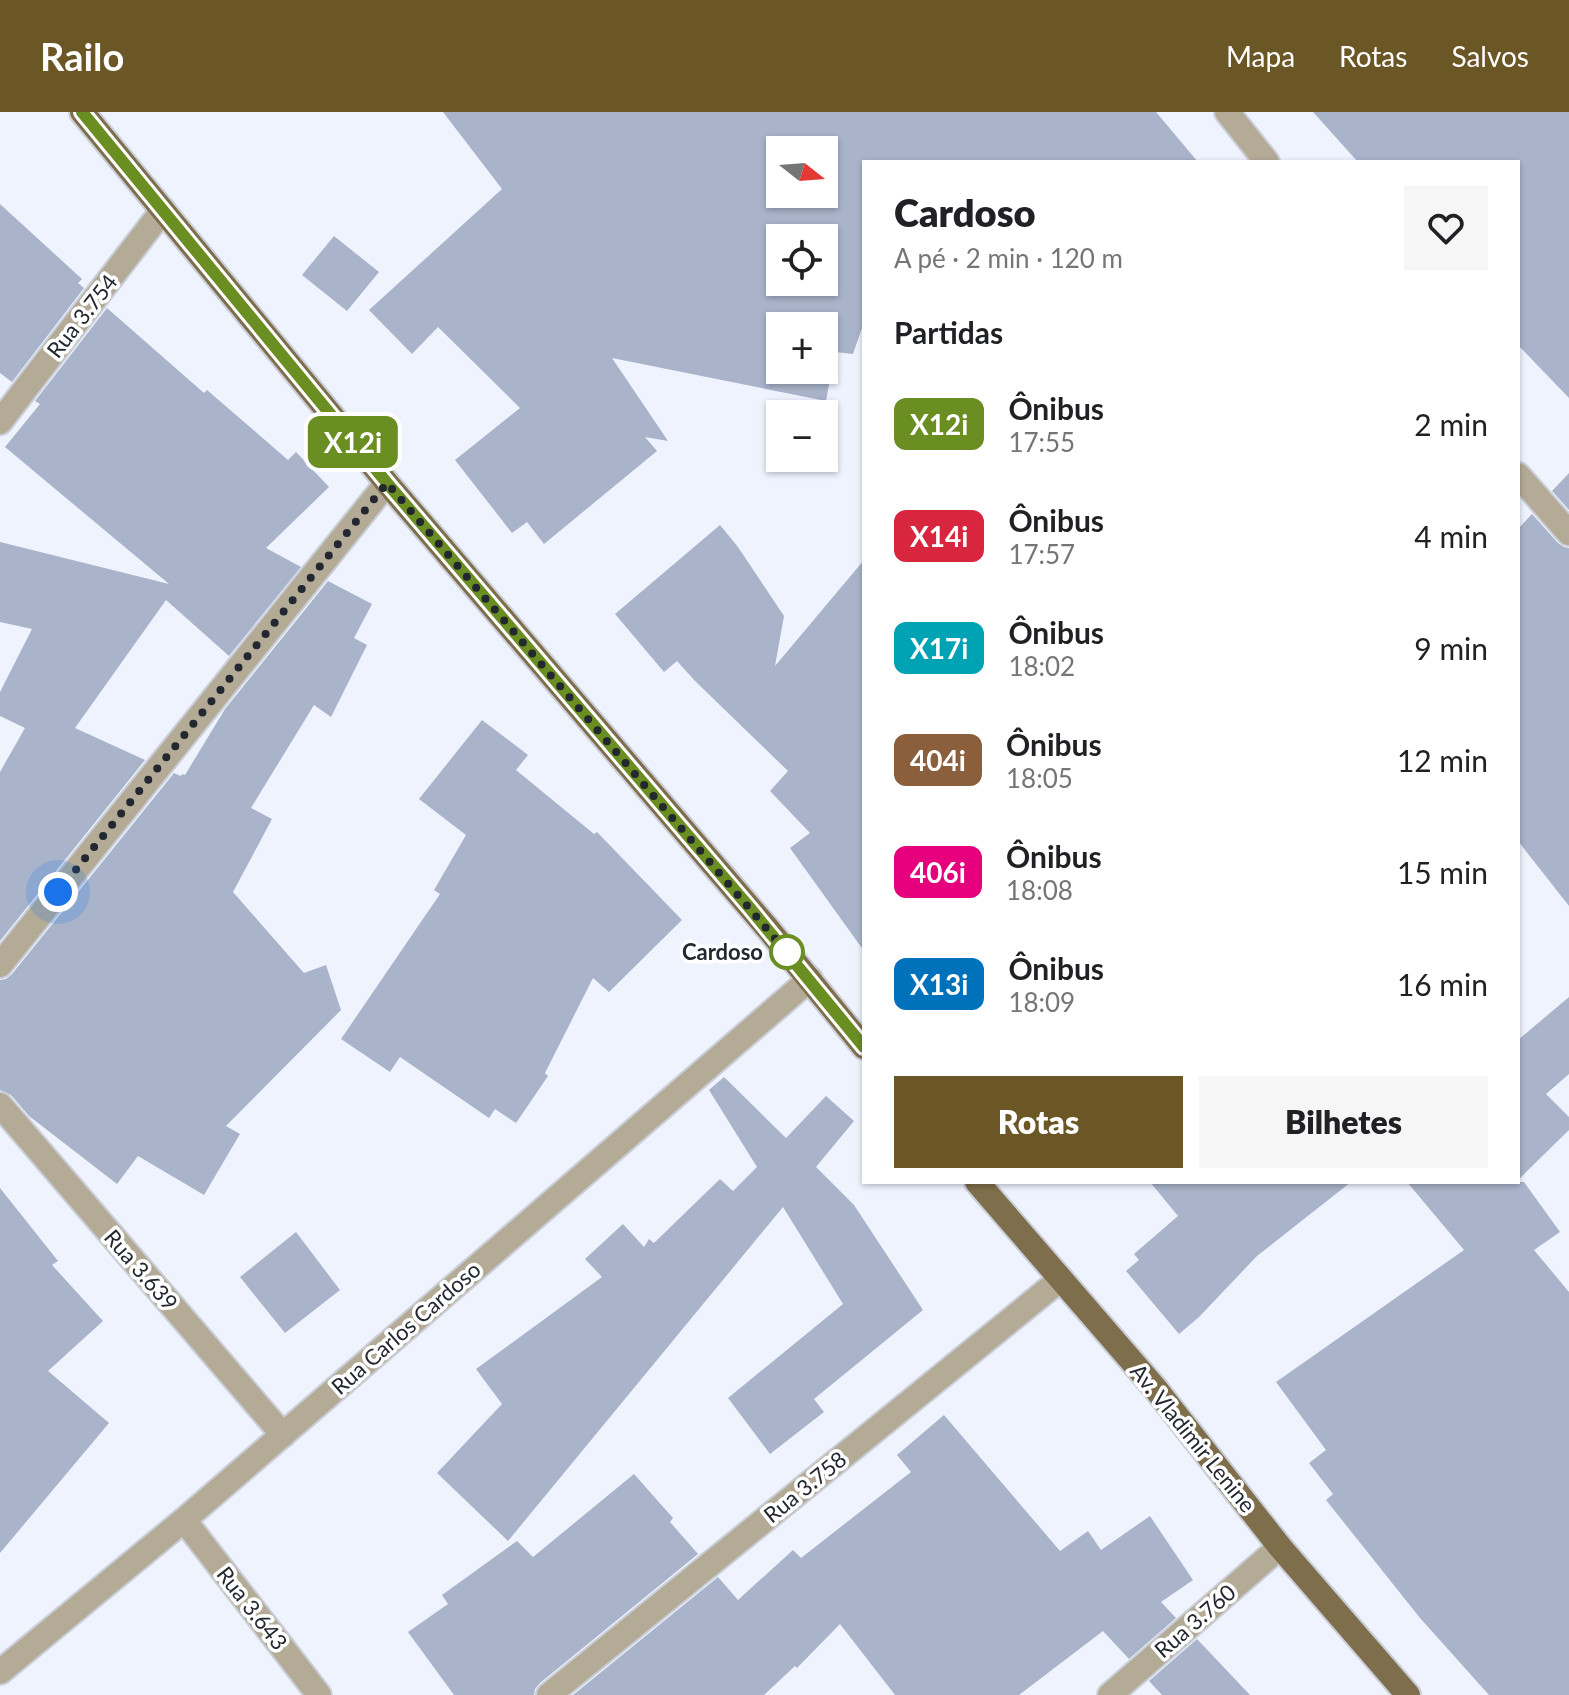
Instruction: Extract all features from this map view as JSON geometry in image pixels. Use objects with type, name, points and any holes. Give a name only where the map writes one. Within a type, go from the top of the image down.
[{"type":"main road","points":[[82,112],[387,483],[810,979],[862,1044]]},
{"type":"main road","name":"Av. Vladimir Lenine","points":[[979,1184],[1155,1388],[1280,1547],[1408,1695]]},
{"type":"street","points":[[1227,112],[1265,160]]},
{"type":"street","name":"Rua 3.754","points":[[0,422],[163,210]]},
{"type":"street","points":[[1520,477],[1569,533]]},
{"type":"street","points":[[0,965],[387,483]]},
{"type":"street","name":"Rua Carlos Cardoso","points":[[0,1672],[184,1520],[810,979]]},
{"type":"street","name":"Rua 3.639","points":[[0,1105],[283,1435]]},
{"type":"street","name":"Rua 3.758","points":[[549,1695],[1061,1279]]},
{"type":"street","name":"Rua 3.643","points":[[184,1520],[319,1695]]},
{"type":"street","name":"Rua 3.760","points":[[1110,1695],[1280,1547]]},
{"type":"building","points":[[443,112],[1156,112],[1196,160],[862,160],[862,328],[853,354],[838,352],[838,312],[766,312],[766,384],[829,384],[826,400],[612,358],[668,441],[645,437],[657,451],[544,544],[527,522],[512,533],[455,460],[520,408],[438,327],[412,354],[369,310],[502,189]]},
{"type":"building","points":[[1313,112],[1569,112],[1569,398],[1520,347],[1520,160],[1356,160]]},
{"type":"building","points":[[0,204],[82,279],[78,283],[84,288],[12,382],[0,373]]},
{"type":"building","points":[[334,236],[379,272],[347,311],[302,275]]},
{"type":"building","points":[[107,308],[204,393],[207,390],[288,460],[296,452],[329,487],[266,548],[301,567],[229,656],[166,600],[75,728],[145,760],[0,941],[0,772],[25,728],[0,716],[0,692],[32,629],[0,622],[0,542],[169,584],[5,447],[40,404],[35,401]]},
{"type":"building","points":[[1569,473],[1569,510],[1552,491]]},
{"type":"building","points":[[1532,514],[1558,543],[1569,548],[1569,906],[1520,844],[1520,527]]},
{"type":"building","points":[[720,525],[784,616],[775,666],[862,562],[862,948],[790,848],[810,833],[770,791],[788,771],[677,661],[664,672],[615,614]]},
{"type":"building","points":[[328,581],[372,604],[354,638],[367,645],[331,717],[314,705],[251,808],[272,819],[233,892],[304,973],[326,965],[341,1010],[226,1126],[240,1134],[204,1195],[138,1156],[117,1184],[29,1116],[11,1095],[0,1090],[0,980],[12,974],[174,773],[185,775],[225,709]]},
{"type":"building","points":[[482,720],[528,755],[516,770],[594,834],[597,832],[682,920],[609,992],[593,978],[545,1073],[548,1076],[516,1123],[495,1109],[489,1118],[400,1057],[390,1072],[341,1039],[440,894],[434,890],[466,835],[419,799]]},
{"type":"building","points":[[1569,997],[1569,1074],[1546,1094],[1569,1117],[1569,1130],[1520,1178],[1520,1038]]},
{"type":"building","points":[[724,1077],[786,1138],[826,1096],[854,1121],[816,1167],[854,1205],[923,1310],[814,1399],[824,1412],[770,1454],[728,1398],[843,1304],[783,1207],[508,1541],[437,1473],[502,1404],[476,1369],[602,1277],[585,1259],[623,1224],[644,1247],[649,1239],[654,1243],[720,1179],[733,1191],[757,1167],[709,1090]]},
{"type":"building","points":[[1524,1182],[1560,1232],[1534,1250],[1569,1292],[1569,1695],[1489,1695],[1420,1618],[1326,1500],[1333,1494],[1309,1463],[1326,1450],[1276,1382],[1464,1250],[1409,1184]]},
{"type":"building","points":[[1152,1184],[1348,1184],[1257,1256],[1179,1334],[1126,1271],[1139,1260],[1134,1254],[1178,1216]]},
{"type":"building","points":[[0,1188],[58,1261],[52,1265],[103,1321],[48,1371],[109,1423],[0,1553]]},
{"type":"building","points":[[296,1232],[340,1290],[285,1333],[240,1277]]},
{"type":"building","points":[[944,1415],[1060,1551],[1088,1531],[1101,1550],[1150,1516],[1193,1580],[1161,1602],[1176,1618],[1129,1659],[1103,1631],[1019,1695],[895,1695],[840,1624],[797,1668],[795,1666],[764,1695],[573,1695],[718,1577],[738,1600],[793,1550],[801,1558],[911,1472],[897,1455]]},
{"type":"building","points":[[634,1474],[673,1518],[670,1522],[698,1554],[540,1683],[534,1695],[454,1695],[408,1632],[448,1604],[442,1595],[517,1541],[533,1557]]},
{"type":"building","points":[[1197,1639],[1250,1695],[1162,1695],[1149,1681]]},
{"type":"bus line","name":"X12i","points":[[82,112],[387,483],[810,979],[862,1044]]},
{"type":"place","name":"Cardoso","points":[[787,952]]},
{"type":"route","points":[[58,892],[387,483],[789,955],[787,952]]}]
